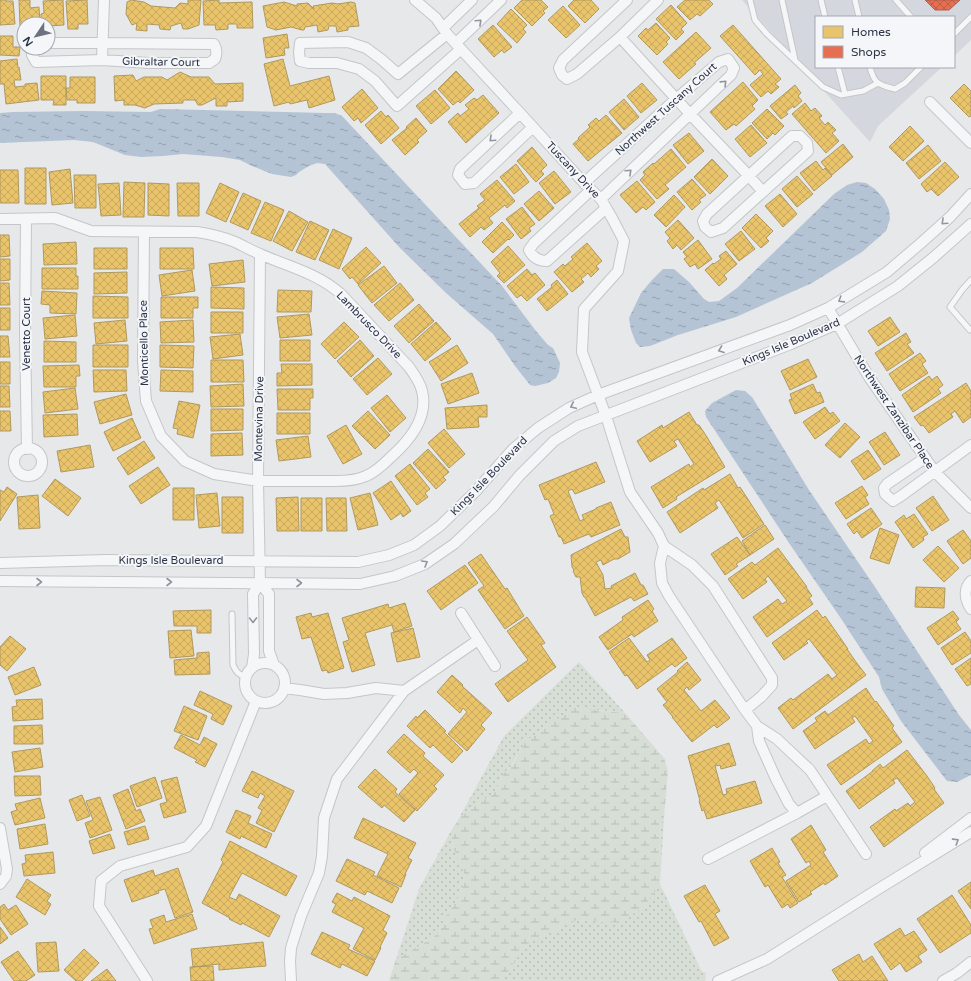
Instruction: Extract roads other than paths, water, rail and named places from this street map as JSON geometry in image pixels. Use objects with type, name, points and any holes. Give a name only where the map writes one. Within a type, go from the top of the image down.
[{"type":"street","points":[[102,60],[104,0]]},
{"type":"street","name":"Tuscany Drive","points":[[415,0],[436,18],[445,31],[600,199],[624,241],[618,271],[584,310],[582,352],[606,416],[630,492],[658,533],[664,546]]},
{"type":"street","points":[[472,0],[445,31],[398,74],[381,58],[366,48],[348,42],[300,43],[300,61],[309,63],[337,63],[359,69],[375,81],[397,106],[459,46],[501,0]]},
{"type":"street","points":[[627,0],[563,60],[559,68],[562,75],[567,79],[577,74],[620,37],[658,0]]},
{"type":"street","points":[[620,37],[763,192]]},
{"type":"street","name":"Gibraltar Court","points":[[33,56],[36,62],[102,60],[149,63],[209,63],[215,59],[216,54],[214,44],[56,43]]},
{"type":"street","name":"Northwest Tuscany Court","points":[[600,199],[731,75],[734,68],[728,59],[719,62],[676,99],[534,243],[529,250],[531,254],[538,260],[547,261],[606,208]]},
{"type":"street","points":[[930,102],[971,142]]},
{"type":"street","points":[[520,113],[460,169],[458,175],[465,184],[474,183],[533,127]]},
{"type":"street","points":[[792,136],[800,136],[807,143],[808,151],[723,228],[711,232],[705,227],[703,221],[707,214],[749,176],[792,136]]},
{"type":"street","name":"Kings Isle Boulevard","points":[[0,563],[106,560],[358,562],[389,555],[414,545],[440,526],[476,491],[513,449],[538,428],[569,408],[598,395],[790,325],[828,308],[887,272],[944,222],[971,194]]},
{"type":"street","name":"Lambrusco Drive","points":[[0,219],[55,218],[91,231],[197,232],[208,234],[236,242],[260,254],[304,271],[322,280],[341,294],[409,367],[420,385],[424,399],[420,421],[410,439],[403,446],[381,466],[366,476],[358,479],[336,481],[258,481]]},
{"type":"street","name":"Venetto Court","points":[[26,219],[25,334],[27,448]]},
{"type":"street","name":"Kings Isle Boulevard","points":[[0,581],[360,584],[395,576],[425,564],[454,544],[494,506],[519,476],[554,442],[578,426],[791,344],[837,324],[898,286],[934,257],[971,224]]},
{"type":"street","name":"Monticello Place","points":[[144,232],[143,361],[146,401],[162,436],[185,461],[214,474],[258,481]]},
{"type":"street","name":"Montevina Drive","points":[[260,254],[258,481],[260,583]]},
{"type":"street","name":"Northwest Zanzibar Place","points":[[828,308],[870,377],[934,472],[971,508]]},
{"type":"street","points":[[925,458],[888,484],[884,488],[885,494],[893,501],[971,445]]},
{"type":"street","points":[[745,710],[772,686],[772,678],[713,586],[692,565],[664,546],[660,563],[662,583],[669,596],[745,710],[757,726],[777,739],[810,770],[866,854]]},
{"type":"street","points":[[971,581],[966,587],[966,598],[971,609]]},
{"type":"street","points":[[252,668],[254,654],[253,594],[260,583],[269,594],[269,651],[274,665],[280,670],[284,677],[285,685],[283,692],[278,698],[271,702],[263,703],[256,701],[246,690],[245,682],[247,674],[258,664],[274,665]]},
{"type":"street","points":[[461,614],[495,666]]},
{"type":"street","points":[[292,981],[290,961],[291,948],[319,873],[322,856],[324,818],[337,779],[404,691],[478,640]]},
{"type":"street","points":[[284,688],[324,694],[347,693],[376,688],[404,691]]},
{"type":"street","points":[[147,981],[99,906],[101,881],[120,866],[187,846],[206,826],[256,701]]},
{"type":"street","points":[[757,726],[759,741],[776,779],[789,804],[797,813]]},
{"type":"street","points":[[708,859],[827,796]]},
{"type":"street","points":[[875,890],[971,818]]},
{"type":"street","points":[[0,828],[7,869],[6,876],[0,884]]},
{"type":"street","points":[[718,981],[767,959],[875,890],[971,832]]},
{"type":"street","points":[[943,981],[957,973],[971,962]]},
{"type":"lane","points":[[750,0],[755,20],[767,34],[823,87],[841,94],[845,94],[863,91],[878,83]]},
{"type":"lane","points":[[782,0],[795,61]]},
{"type":"lane","points":[[821,0],[825,16]]},
{"type":"lane","points":[[855,0],[859,16]]},
{"type":"lane","points":[[896,0],[910,16]]},
{"type":"lane","points":[[955,33],[971,17]]},
{"type":"lane","points":[[838,68],[845,94]]},
{"type":"lane","points":[[870,68],[881,86],[895,89],[920,68]]},
{"type":"lane","points":[[971,280],[950,307],[970,330],[971,329]]},
{"type":"lane","points":[[232,614],[233,665],[235,671],[239,675],[246,678]]},
{"type":"water","points":[[160,109],[335,113],[342,116],[502,286],[536,331],[548,345],[553,348],[560,363],[559,372],[556,378],[548,383],[535,386],[530,385],[493,334],[446,293],[400,248],[325,164],[317,163],[309,166],[291,177],[272,174],[240,160],[222,157],[183,154],[141,157],[125,155],[93,142],[74,140],[0,143],[0,113],[82,111],[151,112]]},
{"type":"water","points":[[857,182],[866,183],[875,189],[884,199],[889,210],[890,219],[886,231],[862,252],[812,283],[736,317],[678,335],[650,346],[640,347],[636,343],[631,330],[629,318],[641,293],[663,269],[674,269],[689,282],[704,299],[709,302],[719,301],[737,288],[834,194],[847,185]]},
{"type":"water","points":[[736,390],[745,391],[752,397],[809,490],[959,715],[971,730],[971,775],[957,782],[947,781],[901,721],[882,689],[879,677],[706,417],[705,411],[712,403]]}]
